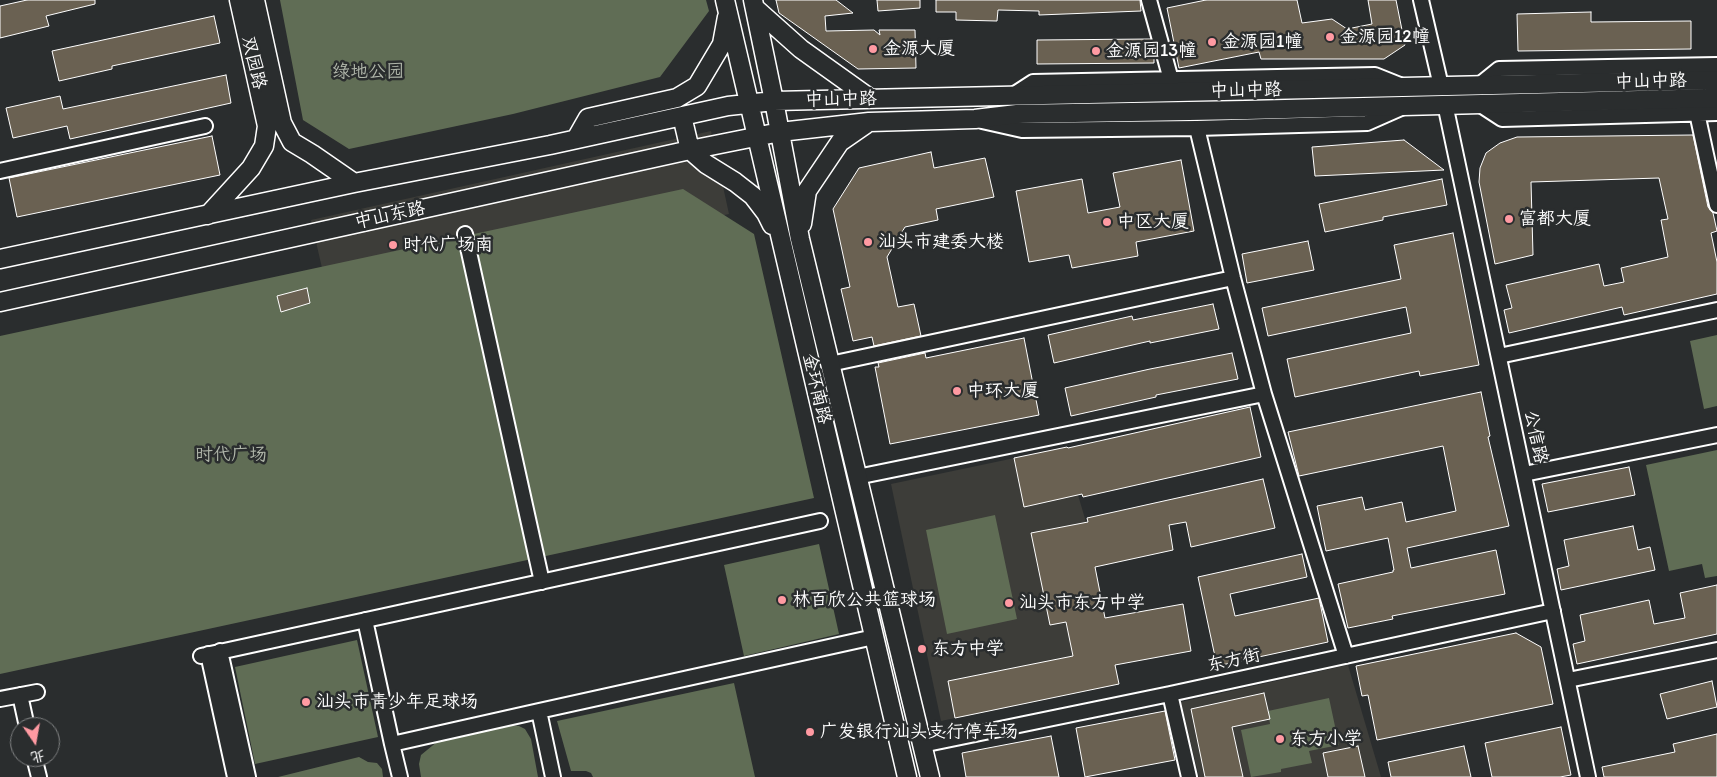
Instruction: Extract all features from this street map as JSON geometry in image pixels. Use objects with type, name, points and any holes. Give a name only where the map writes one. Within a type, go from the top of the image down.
[{"type":"main road","name":"双园路","points":[[239,0],[275,124]]},
{"type":"main road","name":"双园路","points":[[255,0],[275,124]]},
{"type":"main road","points":[[754,4],[801,49],[872,99]]},
{"type":"main road","name":"金环南路","points":[[754,4],[800,239],[930,777]]},
{"type":"main road","points":[[576,139],[588,118],[677,98],[697,86],[722,44],[727,6]]},
{"type":"main road","name":"金环南路","points":[[727,6],[907,777]]},
{"type":"main road","name":"中山中路","points":[[774,101],[1012,95],[1075,88],[1173,86],[1230,91],[1697,80],[1716,70]]},
{"type":"main road","name":"中山中路","points":[[780,132],[869,122],[975,119],[1017,114],[1717,98]]},
{"type":"main road","points":[[0,259],[354,183],[576,139],[728,106],[774,101]]},
{"type":"main road","points":[[682,116],[690,150],[706,164],[753,196],[766,213],[782,246]]},
{"type":"main road","points":[[800,239],[807,191],[840,142],[869,122]]},
{"type":"main road","points":[[208,215],[251,168],[275,124],[292,142],[354,183]]},
{"type":"main road","name":"中山东路","points":[[0,302],[690,150],[780,132]]},
{"type":"street","points":[[1149,0],[1173,86],[1246,79],[1375,75],[1406,87]]},
{"type":"street","points":[[1422,0],[1441,86]]},
{"type":"street","points":[[1478,86],[1500,69],[1612,67],[1716,70]]},
{"type":"street","points":[[1597,83],[1612,67]]},
{"type":"street","points":[[1230,91],[1246,79]]},
{"type":"street","points":[[1595,116],[1610,100]]},
{"type":"street","name":"公信路","points":[[1445,104],[1588,777]]},
{"type":"street","points":[[1479,104],[1502,119],[1717,113]]},
{"type":"street","points":[[975,119],[1022,130],[1196,128],[1367,123],[1406,106]]},
{"type":"street","points":[[1228,127],[1246,110]]},
{"type":"street","points":[[1074,129],[1085,113]]},
{"type":"street","points":[[1697,113],[1717,205]]},
{"type":"street","points":[[0,171],[205,126]]},
{"type":"street","points":[[1196,128],[1264,394],[1346,656]]},
{"type":"street","points":[[465,234],[542,582]]},
{"type":"street","points":[[830,364],[1233,278]]},
{"type":"street","points":[[1499,356],[1717,310]]},
{"type":"street","points":[[858,477],[1264,394]]},
{"type":"street","points":[[1524,474],[1717,435]]},
{"type":"street","points":[[210,654],[820,521]]},
{"type":"street","name":"东方街","points":[[922,745],[1170,694],[1553,611]]},
{"type":"street","points":[[365,620],[400,777]]},
{"type":"street","points":[[392,744],[874,637]]},
{"type":"street","points":[[1568,680],[1717,650]]},
{"type":"street","points":[[210,654],[235,777]]},
{"type":"street","points":[[210,654],[248,777]]},
{"type":"street","points":[[0,699],[37,692]]},
{"type":"street","points":[[1170,694],[1189,777]]},
{"type":"street","points":[[20,695],[25,717]]},
{"type":"street","points":[[539,711],[553,777]]},
{"type":"shaded area","points":[[711,131],[729,214],[330,303],[311,220]]},
{"type":"shaded area","name":"汕头市东方中学","points":[[1067,447],[1086,522],[1119,684],[941,721],[891,484]]},
{"type":"shaded area","name":"东方小学","points":[[1348,665],[1381,777],[1199,777],[1181,702]]},
{"type":"green space","name":"绿地公园","points":[[280,0],[706,0],[709,11],[660,77],[513,114],[349,149],[303,120]]},
{"type":"green space","name":"时代广场","points":[[683,189],[754,234],[814,498],[0,674],[0,336]]},
{"type":"green space","points":[[1717,335],[1717,406],[1704,409],[1690,341]]},
{"type":"green space","points":[[1717,450],[1717,576],[1705,578],[1702,564],[1669,571],[1646,465]]},
{"type":"green space","points":[[995,515],[1017,619],[947,634],[926,530]]},
{"type":"green space","name":"林百欣公共篮球场","points":[[819,544],[839,634],[744,656],[724,565]]},
{"type":"green space","name":"汕头市青少年足球场","points":[[357,640],[378,737],[255,764],[235,667]]},
{"type":"green space","points":[[734,683],[755,777],[593,777],[591,773],[586,771],[571,771],[557,721]]},
{"type":"green space","points":[[1329,698],[1339,745],[1309,751],[1312,763],[1281,769],[1281,772],[1251,777],[1241,730],[1270,724],[1268,711]]},
{"type":"green space","points":[[509,725],[525,729],[531,739],[538,777],[421,777],[419,764],[421,755],[438,741]]},
{"type":"green space","points":[[359,757],[368,762],[377,763],[382,769],[383,777],[278,777]]},
{"type":"building","points":[[27,0],[95,0],[95,4],[46,16],[49,26],[0,38],[0,6]]},
{"type":"building","name":"金源大厦","points":[[776,0],[836,0],[853,13],[825,16],[826,31],[874,30],[880,35],[879,30],[915,30],[916,68],[858,69],[779,13]]},
{"type":"building","points":[[877,0],[920,0],[920,8],[878,11]]},
{"type":"building","points":[[936,0],[1140,0],[1141,11],[1039,15],[1039,11],[998,10],[997,21],[956,20],[956,12],[936,12]]},
{"type":"building","points":[[1206,0],[1297,0],[1302,23],[1332,19],[1347,29],[1372,24],[1368,0],[1396,0],[1405,45],[1384,59],[1261,59],[1259,52],[1179,68],[1167,8]]},
{"type":"building","points":[[1591,12],[1591,22],[1691,21],[1691,49],[1518,51],[1517,14]]},
{"type":"building","points":[[214,16],[220,43],[112,66],[112,69],[59,81],[52,51]]},
{"type":"building","name":"金源园13幢","points":[[1151,39],[1154,63],[1037,64],[1037,40]]},
{"type":"building","points":[[226,75],[231,103],[70,139],[67,126],[13,138],[6,108],[60,96],[63,109]]},
{"type":"building","points":[[1693,135],[1708,207],[1713,213],[1717,231],[1711,233],[1717,262],[1717,294],[1624,315],[1622,307],[1509,333],[1504,310],[1512,308],[1506,285],[1599,264],[1604,286],[1624,282],[1621,268],[1668,257],[1661,220],[1668,219],[1659,178],[1531,182],[1533,255],[1495,264],[1479,182],[1480,168],[1486,153],[1500,143],[1517,137]]},
{"type":"building","points":[[212,136],[220,175],[17,217],[9,178]]},
{"type":"building","points":[[1404,140],[1444,170],[1315,176],[1312,147]]},
{"type":"building","name":"汕头市建委大楼","points":[[931,152],[934,168],[985,158],[994,197],[936,209],[938,220],[905,227],[887,257],[898,307],[914,304],[921,336],[874,346],[872,337],[853,341],[841,289],[850,287],[833,209],[859,168]]},
{"type":"building","name":"中区大厦","points":[[1181,160],[1194,231],[1136,242],[1138,256],[1072,268],[1069,255],[1029,262],[1016,191],[1082,179],[1088,213],[1120,207],[1113,173]]},
{"type":"building","points":[[1442,179],[1447,205],[1383,217],[1383,220],[1325,232],[1319,204]]},
{"type":"building","points":[[1453,233],[1479,365],[1420,376],[1419,371],[1295,397],[1287,359],[1411,333],[1406,307],[1268,336],[1262,308],[1401,279],[1394,245]]},
{"type":"building","points":[[1308,241],[1314,270],[1247,283],[1242,254]]},
{"type":"building","points":[[307,288],[310,303],[281,312],[277,296]]},
{"type":"building","points":[[1213,304],[1219,329],[1150,343],[1150,341],[1054,363],[1048,335],[1132,316],[1133,320]]},
{"type":"building","name":"中环大厦","points":[[1024,338],[1039,415],[890,444],[875,367],[879,367],[878,363],[925,353],[926,358]]},
{"type":"building","points":[[1232,353],[1238,379],[1156,395],[1156,397],[1071,416],[1065,388]]},
{"type":"building","points":[[1481,392],[1490,436],[1488,437],[1509,526],[1407,548],[1411,568],[1496,550],[1505,594],[1392,616],[1393,619],[1348,628],[1338,584],[1393,572],[1388,538],[1326,551],[1317,506],[1362,497],[1365,510],[1402,502],[1406,522],[1456,511],[1443,446],[1299,476],[1288,432]]},
{"type":"building","points":[[1250,407],[1261,457],[1083,497],[1082,494],[1024,507],[1014,458],[1068,448]]},
{"type":"building","points":[[1629,467],[1635,495],[1548,512],[1542,484]]},
{"type":"building","points":[[1263,479],[1275,528],[1191,547],[1186,522],[1169,525],[1173,550],[1095,567],[1105,618],[1183,604],[1191,651],[1115,665],[1119,684],[955,718],[948,681],[1073,656],[1066,622],[1050,625],[1031,533],[1088,522],[1087,518]]},
{"type":"building","points":[[1633,526],[1638,550],[1650,547],[1655,570],[1561,590],[1557,569],[1569,566],[1564,540]]},
{"type":"building","points":[[1302,554],[1307,577],[1230,594],[1235,616],[1319,598],[1328,642],[1217,666],[1198,577]]},
{"type":"building","points":[[1717,585],[1717,634],[1577,664],[1573,644],[1585,641],[1580,615],[1649,600],[1654,624],[1685,618],[1680,593]]},
{"type":"building","points":[[1516,633],[1541,647],[1553,704],[1377,740],[1368,695],[1362,696],[1356,666]]},
{"type":"building","points":[[1712,681],[1717,707],[1667,719],[1660,694]]},
{"type":"building","points":[[1264,693],[1270,719],[1232,727],[1243,777],[1205,777],[1191,709]]},
{"type":"building","points":[[1165,711],[1175,760],[1085,777],[1076,728]]},
{"type":"building","points":[[1561,727],[1571,775],[1560,777],[1492,777],[1485,743]]},
{"type":"building","points":[[1717,734],[1717,777],[1604,777],[1602,767],[1675,752],[1673,744]]},
{"type":"building","points":[[1051,736],[1059,777],[966,777],[962,753]]},
{"type":"building","points":[[1358,746],[1365,777],[1328,777],[1323,753]]},
{"type":"building","points":[[1464,746],[1471,777],[1391,777],[1388,762]]},
{"type":"place","name":"金源园12幢","points":[[1330,37]]},
{"type":"place","name":"金源园1幢","points":[[1212,42]]},
{"type":"place","name":"金源大厦","points":[[873,49]]},
{"type":"place","name":"金源园13幢","points":[[1096,51]]},
{"type":"place","name":"富都大厦","points":[[1509,219]]},
{"type":"place","name":"中区大厦","points":[[1107,222]]},
{"type":"place","name":"汕头市建委大楼","points":[[868,242]]},
{"type":"place","name":"时代广场南","points":[[393,245]]},
{"type":"place","name":"中环大厦","points":[[957,391]]},
{"type":"place","name":"林百欣公共篮球场","points":[[782,600]]},
{"type":"place","name":"汕头市东方中学","points":[[1009,603]]},
{"type":"place","name":"东方中学","points":[[922,649]]},
{"type":"place","name":"汕头市青少年足球场","points":[[306,702]]},
{"type":"place","name":"广发银行汕头支行停车场","points":[[810,732]]},
{"type":"place","name":"东方小学","points":[[1280,739]]}]
